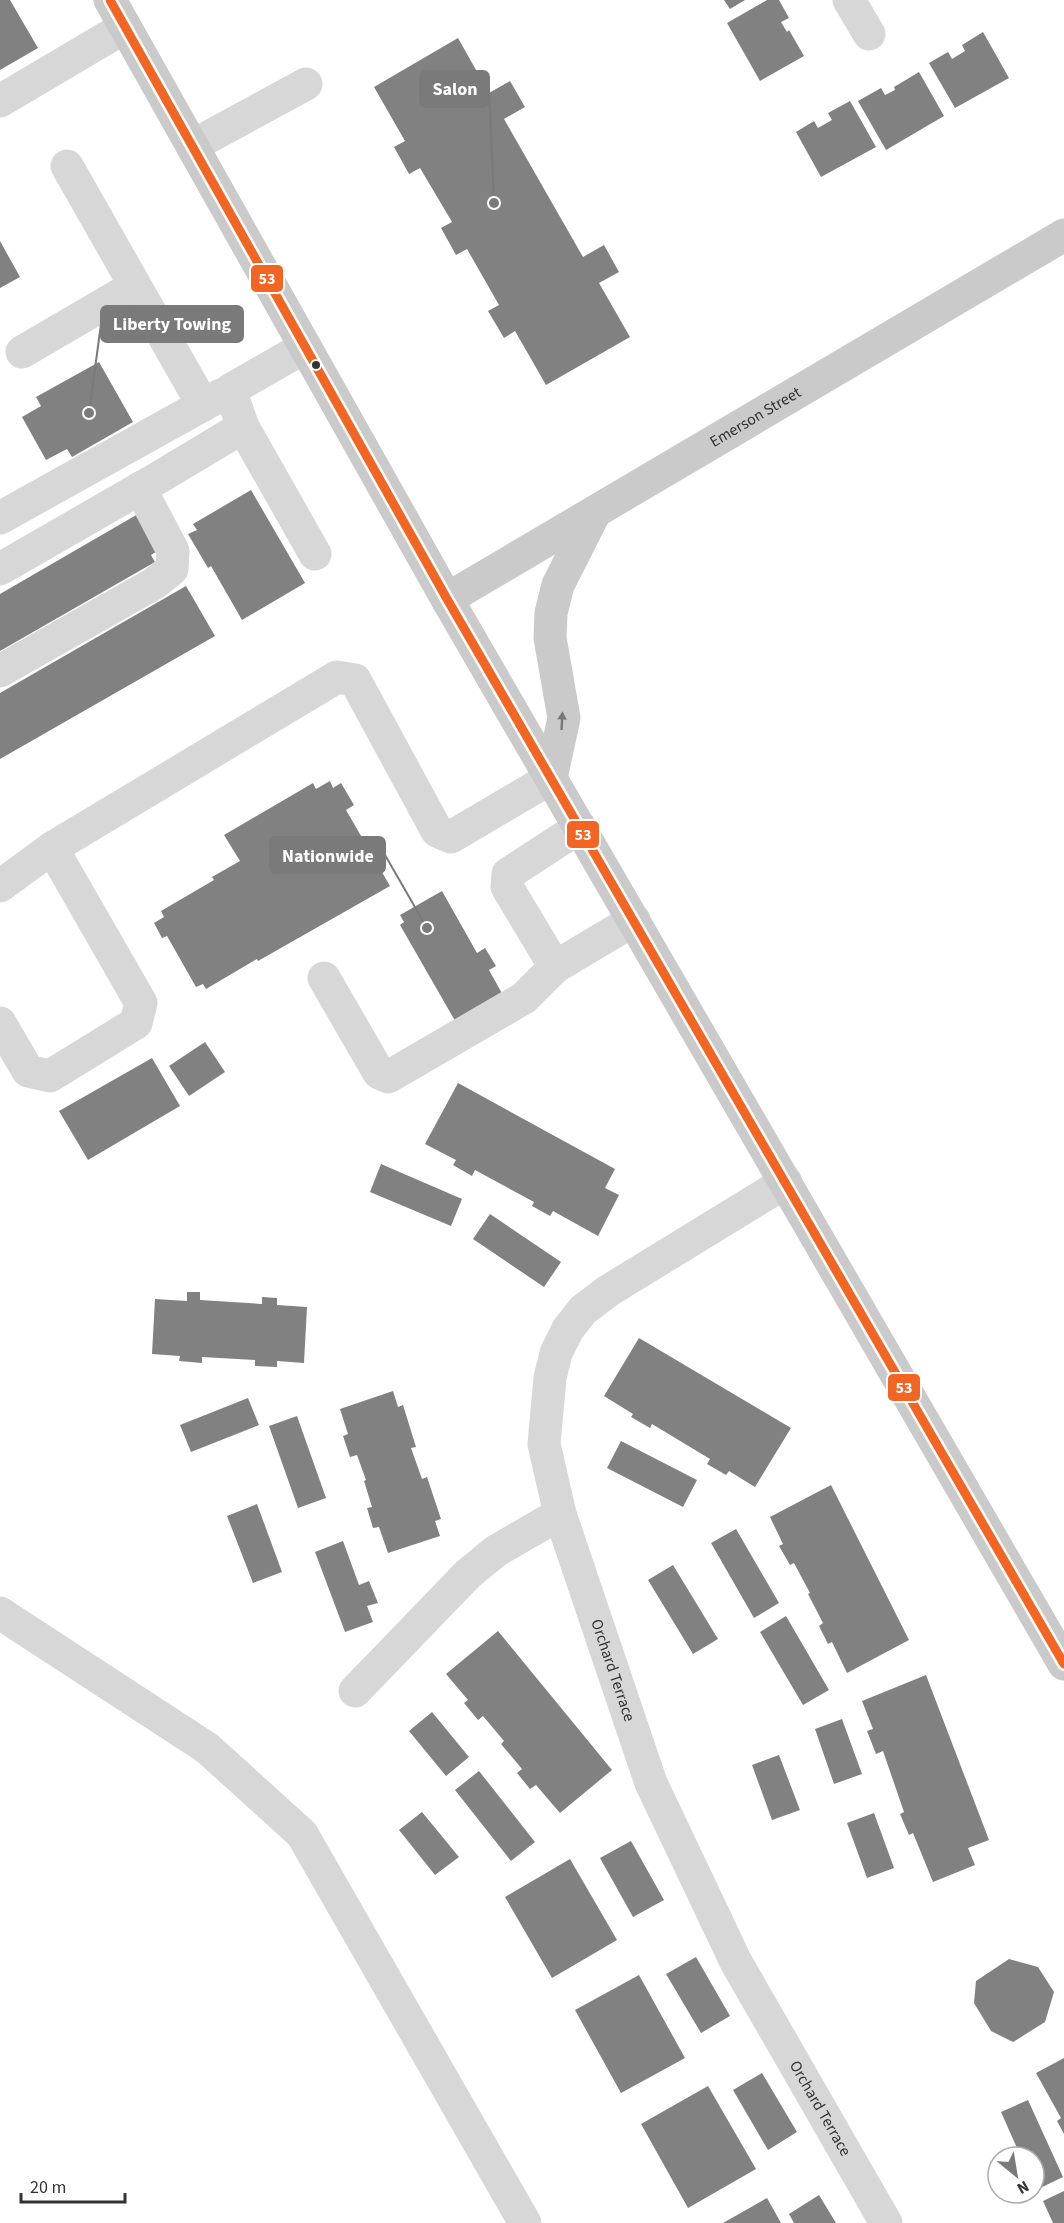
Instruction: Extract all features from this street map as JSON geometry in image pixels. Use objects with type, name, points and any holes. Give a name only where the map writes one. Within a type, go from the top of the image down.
[{"type":"main road","points":[[117,14],[447,599],[1064,1664]]},
{"type":"main road","name":"Emerson Street","points":[[447,599],[1064,236]]},
{"type":"main road","points":[[551,778],[564,718],[550,638],[551,613],[558,585],[595,512]]},
{"type":"street","points":[[849,0],[869,34]]},
{"type":"street","points":[[0,101],[117,14]]},
{"type":"street","points":[[192,146],[306,84]]},
{"type":"street","points":[[67,166],[135,286],[217,398],[243,427],[315,554]]},
{"type":"street","points":[[22,352],[135,286]]},
{"type":"street","points":[[0,518],[305,347]]},
{"type":"street","points":[[0,569],[243,427]]},
{"type":"street","points":[[0,670],[155,583],[172,569],[173,551],[140,489]]},
{"type":"street","points":[[0,886],[52,848],[337,677],[355,680],[437,831],[451,837],[551,778]]},
{"type":"street","points":[[555,967],[507,886],[508,874],[580,827]]},
{"type":"street","points":[[0,1023],[28,1071],[50,1076],[136,1023],[141,1003],[52,848]]},
{"type":"street","points":[[324,978],[379,1072],[388,1077],[524,998],[555,967],[634,920]]},
{"type":"street","name":"Orchard Terrace","points":[[786,1182],[608,1291],[583,1310],[568,1329],[556,1353],[550,1378],[544,1444],[560,1514],[651,1783],[736,1962],[886,2223]]},
{"type":"street","points":[[355,1691],[468,1574],[496,1551],[560,1514]]},
{"type":"street","points":[[0,1613],[207,1748],[302,1834],[525,2223]]},
{"type":"building","points":[[0,0],[10,0],[38,48],[0,70]]},
{"type":"building","points":[[724,0],[745,0],[730,9]]},
{"type":"building","points":[[767,0],[779,0],[789,18],[781,22],[787,32],[789,30],[804,56],[760,81],[727,23]]},
{"type":"building","points":[[983,32],[1009,78],[955,108],[929,63],[948,52],[952,59],[965,51],[962,45]]},
{"type":"building","points":[[458,38],[489,93],[510,81],[525,107],[504,119],[583,257],[604,245],[619,272],[599,283],[630,337],[546,385],[515,331],[504,338],[488,311],[499,305],[467,249],[456,255],[441,228],[452,222],[420,168],[409,174],[394,147],[405,141],[374,87]]},
{"type":"building","points":[[919,72],[944,116],[886,150],[858,101],[881,88],[885,95]]},
{"type":"building","points":[[850,101],[876,147],[821,177],[796,132],[814,121],[818,128],[832,120],[828,113]]},
{"type":"building","points":[[0,241],[20,277],[0,288]]},
{"type":"building","points":[[99,362],[133,422],[72,457],[67,449],[46,460],[22,417],[41,406],[36,397]]},
{"type":"building","points":[[251,490],[305,583],[242,620],[211,566],[208,568],[188,534],[197,530],[193,524]]},
{"type":"building","points":[[138,514],[159,550],[151,555],[155,562],[0,651],[0,594]]},
{"type":"building","points":[[186,586],[215,636],[0,759],[0,693]]},
{"type":"building","points":[[330,781],[333,788],[341,783],[354,805],[346,810],[390,886],[206,989],[203,984],[196,987],[167,936],[162,938],[154,923],[164,917],[161,911],[214,880],[212,877],[240,861],[224,835],[313,783],[316,789]]},
{"type":"building","points":[[442,891],[477,953],[485,948],[496,966],[489,970],[504,997],[458,1026],[400,925],[404,922],[400,915]]},
{"type":"building","points":[[205,1042],[225,1072],[189,1096],[169,1066]]},
{"type":"building","points":[[152,1058],[180,1106],[88,1160],[59,1111]]},
{"type":"building","points":[[458,1083],[615,1169],[605,1188],[619,1195],[598,1236],[553,1211],[550,1216],[532,1206],[534,1202],[475,1170],[472,1176],[453,1165],[456,1160],[425,1144]]},
{"type":"building","points":[[381,1164],[462,1199],[451,1226],[370,1192]]},
{"type":"building","points":[[490,1214],[561,1262],[544,1287],[473,1239]]},
{"type":"building","points":[[187,1292],[200,1292],[200,1300],[262,1304],[262,1297],[277,1298],[277,1305],[307,1307],[304,1363],[277,1361],[277,1367],[255,1366],[255,1360],[202,1357],[202,1363],[179,1361],[180,1356],[152,1354],[155,1299],[187,1301]]},
{"type":"building","points":[[639,1338],[791,1428],[755,1487],[729,1471],[726,1475],[707,1464],[710,1459],[652,1424],[650,1428],[631,1417],[633,1414],[604,1396]]},
{"type":"building","points":[[393,1391],[398,1407],[403,1405],[416,1447],[411,1448],[422,1479],[427,1477],[441,1519],[435,1521],[440,1536],[388,1553],[379,1527],[373,1528],[367,1508],[372,1507],[364,1481],[366,1480],[357,1455],[350,1457],[343,1436],[348,1434],[340,1409]]},
{"type":"building","points":[[248,1398],[259,1425],[191,1452],[180,1425]]},
{"type":"building","points":[[297,1416],[326,1498],[298,1508],[269,1426]]},
{"type":"building","points":[[621,1441],[697,1480],[683,1507],[607,1468]]},
{"type":"building","points":[[831,1485],[909,1640],[847,1673],[832,1642],[828,1644],[819,1626],[823,1623],[794,1563],[790,1565],[779,1546],[783,1544],[770,1517]]},
{"type":"building","points":[[257,1504],[282,1572],[253,1583],[227,1516]]},
{"type":"building","points":[[736,1529],[779,1603],[754,1618],[711,1543]]},
{"type":"building","points":[[343,1541],[359,1585],[369,1581],[378,1603],[367,1606],[373,1622],[345,1632],[315,1552]]},
{"type":"building","points":[[673,1565],[718,1639],[693,1654],[648,1580]]},
{"type":"building","points":[[786,1616],[829,1690],[803,1705],[760,1632]]},
{"type":"building","points":[[498,1631],[612,1770],[560,1813],[536,1785],[530,1789],[517,1773],[522,1769],[501,1744],[504,1741],[483,1716],[478,1720],[464,1703],[468,1700],[446,1674]]},
{"type":"building","points":[[926,1675],[989,1840],[968,1848],[975,1865],[933,1882],[913,1833],[909,1835],[900,1814],[904,1812],[883,1751],[876,1754],[867,1731],[873,1729],[862,1701]]},
{"type":"building","points":[[432,1712],[469,1757],[446,1776],[409,1731]]},
{"type":"building","points":[[842,1719],[862,1774],[834,1784],[815,1729]]},
{"type":"building","points":[[779,1755],[800,1810],[772,1820],[752,1765]]},
{"type":"building","points":[[479,1771],[535,1842],[511,1861],[455,1790]]},
{"type":"building","points":[[422,1812],[459,1857],[435,1875],[399,1830]]},
{"type":"building","points":[[874,1813],[894,1868],[867,1878],[847,1823]]},
{"type":"building","points":[[631,1841],[664,1900],[633,1917],[600,1858]]},
{"type":"building","points":[[570,1859],[617,1940],[552,1978],[505,1897]]},
{"type":"building","points":[[696,1957],[730,2016],[701,2033],[666,1974]]},
{"type":"building","points":[[1009,1959],[1038,1967],[1054,1992],[1045,2022],[1013,2042],[991,2031],[974,2003],[976,1981]]},
{"type":"building","points":[[639,1975],[685,2058],[621,2093],[575,2010]]},
{"type":"building","points":[[1064,2058],[1064,2134],[1057,2121],[1061,2118],[1036,2073]]},
{"type":"building","points":[[762,2073],[797,2132],[768,2150],[733,2090]]},
{"type":"building","points":[[708,2086],[756,2169],[688,2208],[641,2124]]},
{"type":"building","points":[[1028,2100],[1063,2177],[1046,2185],[1046,2145],[1016,2145],[1001,2112]]},
{"type":"building","points":[[1064,2191],[1064,2223],[1053,2223],[1045,2205],[1046,2200]]},
{"type":"building","points":[[819,2195],[836,2223],[794,2223],[789,2214]]},
{"type":"building","points":[[767,2198],[781,2223],[723,2223]]},
{"type":"transit line","name":"53","points":[[110,0],[447,599],[1064,1664]]},
{"type":"place","name":"Salon","points":[[494,203]]},
{"type":"place","name":"Liberty Towing","points":[[89,413]]},
{"type":"place","name":"Nationwide","points":[[427,928]]}]
